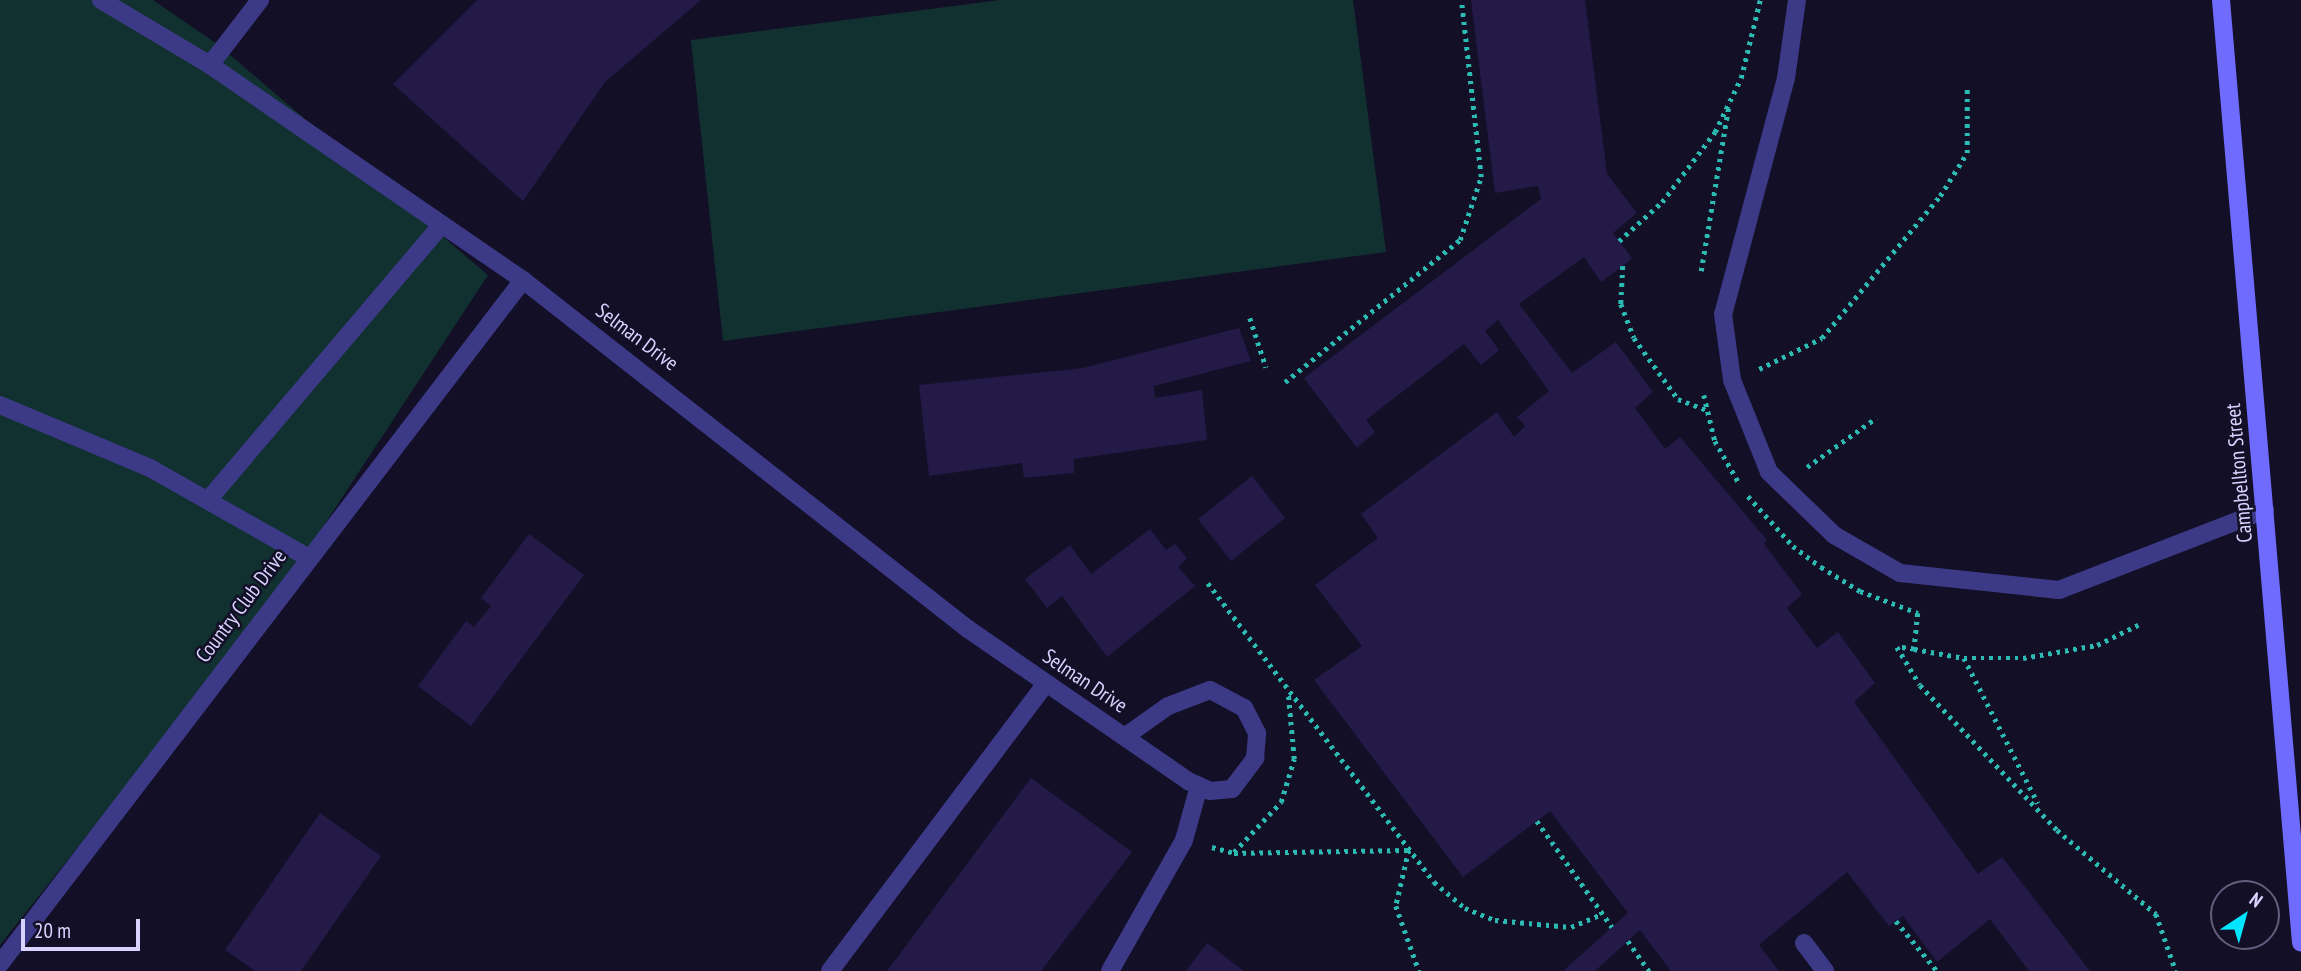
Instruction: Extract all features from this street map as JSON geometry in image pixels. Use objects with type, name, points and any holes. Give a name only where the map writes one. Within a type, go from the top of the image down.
[{"type":"main road","name":"Campbellton Street","points":[[2221,0],[2297,849],[2301,943]]},
{"type":"street","name":"Selman Drive","points":[[101,0],[210,65],[523,280],[947,613],[1046,683],[1199,786],[1233,789],[1255,758],[1257,733],[1244,708],[1230,698],[1210,690],[1192,694],[1126,736]]},
{"type":"street","points":[[210,65],[260,0]]},
{"type":"street","points":[[1797,0],[1786,78],[1723,314],[1732,380],[1769,472],[1834,535],[1899,573],[2059,590],[2265,510]]},
{"type":"street","points":[[209,499],[442,224]]},
{"type":"street","name":"Country Club Drive","points":[[0,964],[307,557],[523,280]]},
{"type":"street","points":[[0,405],[209,499],[307,557]]},
{"type":"street","points":[[830,971],[1046,683]]},
{"type":"street","points":[[1111,971],[1184,840],[1199,786]]},
{"type":"street","points":[[1804,943],[1825,971]]},
{"type":"path","points":[[1285,382],[1460,240],[1481,177],[1461,0]]},
{"type":"path","points":[[1700,279],[1730,103],[1760,0]]},
{"type":"path","points":[[1703,392],[1822,338],[1886,267],[1967,153],[1967,89]]},
{"type":"path","points":[[1619,241],[1681,181],[1730,103]]},
{"type":"path","points":[[1623,266],[1621,304],[1634,338],[1678,399],[1707,410]]},
{"type":"path","points":[[1250,318],[1266,367]]},
{"type":"path","points":[[1702,385],[1707,410],[1730,468],[1793,546],[1860,591],[1919,613],[1914,649]]},
{"type":"path","points":[[1807,467],[1876,418]]},
{"type":"path","points":[[1208,583],[1409,850],[1465,908],[1495,920],[1571,927],[1602,914]]},
{"type":"path","points":[[2138,625],[2097,645],[2061,653],[1964,658],[1897,647],[1902,663],[2043,812],[2156,914],[2176,971]]},
{"type":"path","points":[[1964,658],[2043,812]]},
{"type":"path","points":[[1537,821],[1612,927]]},
{"type":"path","points":[[1184,840],[1234,852],[1409,850]]},
{"type":"path","points":[[1409,850],[1396,906],[1419,971]]},
{"type":"path","points":[[1896,921],[1937,971]]},
{"type":"path","points":[[1628,941],[1649,971]]},
{"type":"green space","points":[[0,0],[153,0],[217,44],[488,275],[279,594],[0,945]]},
{"type":"green space","points":[[1000,0],[1353,0],[1386,252],[723,341],[691,40]]},
{"type":"building","points":[[477,0],[701,0],[605,82],[523,201],[393,84]]},
{"type":"building","points":[[1471,0],[1585,0],[1607,174],[1637,213],[1613,233],[1632,258],[1623,266],[1601,282],[1584,257],[1519,304],[1572,373],[1616,342],[1653,392],[1635,408],[1665,449],[1680,437],[1767,540],[1764,544],[1802,594],[1787,608],[1817,648],[1838,632],[1875,683],[1854,702],[1978,874],[2002,857],[2090,971],[2029,971],[1990,919],[1937,962],[1903,916],[1889,926],[1847,872],[1759,945],[1779,971],[1671,971],[1640,930],[1595,971],[1563,971],[1628,913],[1550,811],[1463,877],[1314,680],[1362,646],[1315,585],[1378,538],[1361,514],[1497,412],[1514,437],[1525,426],[1517,417],[1549,391],[1498,320],[1485,331],[1499,350],[1481,365],[1464,344],[1366,420],[1375,432],[1357,448],[1304,378],[1541,199],[1538,186],[1495,193]]},
{"type":"building","points":[[1239,328],[1251,361],[1154,386],[1155,398],[1202,390],[1207,440],[1074,459],[1074,473],[1024,478],[1022,463],[929,476],[919,385],[1083,368]]},
{"type":"building","points":[[1252,476],[1285,518],[1231,561],[1198,519]]},
{"type":"building","points":[[1150,529],[1166,550],[1175,544],[1187,558],[1178,567],[1195,586],[1107,657],[1062,596],[1047,608],[1025,579],[1070,545],[1091,574]]},
{"type":"building","points":[[529,534],[584,575],[471,726],[418,686],[466,621],[474,627],[491,606],[481,598]]},
{"type":"building","points":[[1031,778],[1132,852],[1041,971],[887,971]]},
{"type":"building","points":[[320,813],[381,856],[301,971],[255,971],[225,950]]},
{"type":"building","points":[[1207,943],[1244,971],[1186,971]]}]
